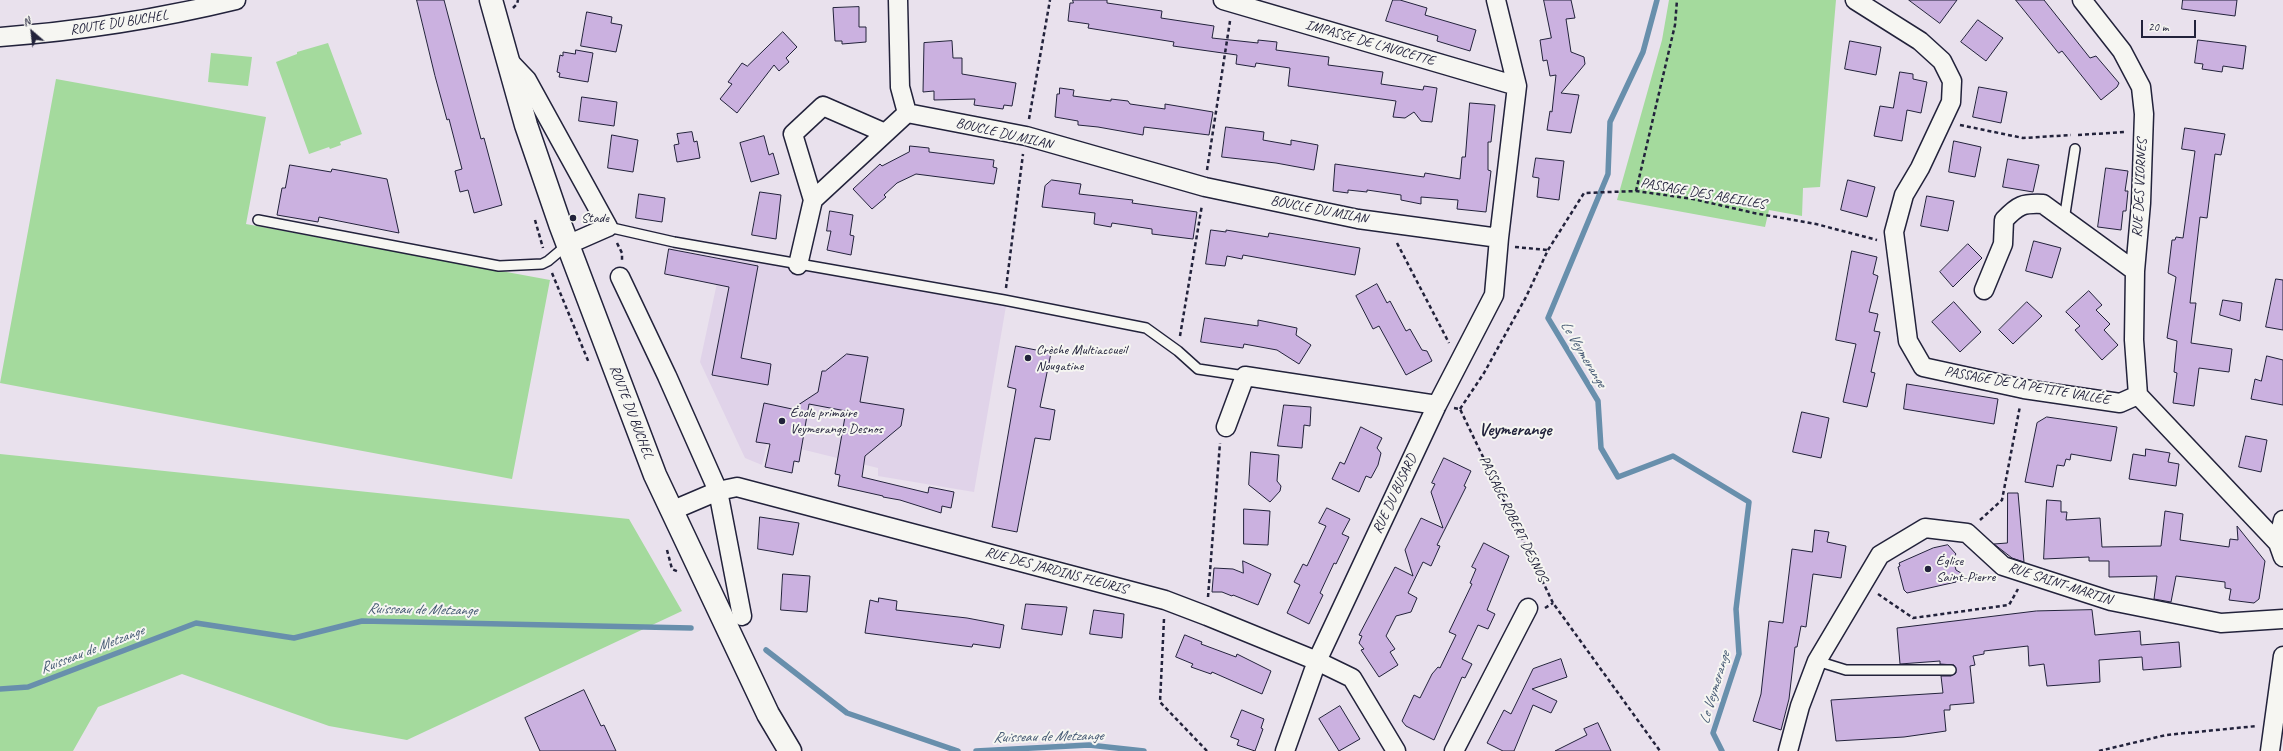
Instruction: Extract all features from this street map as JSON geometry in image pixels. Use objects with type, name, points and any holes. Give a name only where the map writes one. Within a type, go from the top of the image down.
[{"type":"main road","name":"ROUTE DU BUCHEL","points":[[491,0],[506,59],[526,125],[567,245],[655,475],[768,714],[790,751]]},
{"type":"street","name":"ROUTE DU BUCHEL","points":[[0,37],[62,32],[143,20],[236,0]]},
{"type":"street","points":[[813,200],[907,113],[900,87],[898,0]]},
{"type":"street","name":"IMPASSE DE L'AVOCETTE","points":[[1223,0],[1517,86]]},
{"type":"street","points":[[1496,0],[1505,42],[1517,86],[1499,241]]},
{"type":"street","points":[[1855,0],[1920,41],[1942,62],[1952,81],[1951,102],[1904,196],[1895,239]]},
{"type":"street","name":"RUE DES VIORNES","points":[[2082,0],[2122,51],[2141,87],[2144,131],[2135,271],[2134,340],[2138,395]]},
{"type":"street","points":[[506,59],[528,80],[608,227],[567,245]]},
{"type":"street","points":[[798,265],[813,200],[793,134],[824,106],[885,133]]},
{"type":"street","name":"BOUCLE DU MILAN","points":[[907,113],[1026,136],[1205,187],[1358,219],[1499,241]]},
{"type":"street","points":[[1984,290],[2003,244],[2004,220],[2015,208],[2027,203],[2043,204],[2135,271]]},
{"type":"street","name":"PASSAGE DE LA PETITE VALLÉE","points":[[1895,239],[1908,341],[1923,367],[2024,389],[2120,403],[2138,395]]},
{"type":"street","name":"RUE DU BUSARD","points":[[1285,751],[1317,661],[1437,405],[1494,295],[1499,241]]},
{"type":"street","points":[[620,277],[667,376],[718,491],[742,616]]},
{"type":"street","points":[[1226,427],[1245,376],[1437,405]]},
{"type":"street","points":[[2138,395],[2281,550]]},
{"type":"street","name":"RUE DES JARDINS FLEURIS","points":[[671,511],[718,491],[737,487],[1165,600],[1317,661],[1352,678],[1396,751]]},
{"type":"street","points":[[2281,550],[2283,520]]},
{"type":"street","points":[[1788,751],[1800,706],[1817,661],[1880,555],[1925,528],[1967,533]]},
{"type":"street","name":"RUE SAINT-MARTIN","points":[[1967,533],[2003,566],[2111,601],[2221,623],[2283,620]]},
{"type":"street","points":[[1454,751],[1528,608]]},
{"type":"street","points":[[2270,751],[2283,656]]},
{"type":"lane","points":[[2064,220],[2075,149]]},
{"type":"lane","points":[[258,220],[499,266],[542,264],[548,261],[567,245]]},
{"type":"lane","points":[[608,227],[674,242],[1004,300],[1146,328],[1178,351],[1198,370],[1245,376]]},
{"type":"lane","points":[[1817,661],[1846,670],[1952,670]]},
{"type":"path","points":[[1636,192],[1675,25],[1677,0]]},
{"type":"path","points":[[1942,122],[2023,138],[2144,131]]},
{"type":"path","name":"PASSAGE DES ABEILLES","points":[[1460,409],[1484,373],[1526,297],[1548,250],[1584,193],[1636,192],[1693,200],[1754,214],[1895,239]]},
{"type":"path","points":[[1387,223],[1459,362]]},
{"type":"path","points":[[608,227],[622,253],[620,277]]},
{"type":"path","points":[[1499,241],[1548,250]]},
{"type":"path","points":[[1967,533],[2002,500],[2024,389]]},
{"type":"path","points":[[1437,405],[1460,409]]},
{"type":"path","name":"PASSAGE ROBERT DESNOS","points":[[1460,409],[1553,603],[1660,751]]},
{"type":"path","points":[[1207,616],[1219,446],[1226,427]]},
{"type":"path","points":[[1863,583],[1913,618],[2009,605],[2026,574]]},
{"type":"path","points":[[1165,600],[1160,702],[1207,751]]},
{"type":"path","points":[[2100,751],[2166,735],[2273,725]]},
{"type":"shaded area","points":[[723,255],[1006,306],[974,492],[878,476],[878,468],[768,441],[762,465],[745,458],[700,362]]},
{"type":"green space","points":[[1669,0],[1836,0],[1820,187],[1803,188],[1802,216],[1769,210],[1765,227],[1617,200],[1662,40]]},
{"type":"green space","points":[[328,43],[362,134],[340,142],[341,145],[330,149],[329,147],[309,154],[276,62],[297,54],[297,52]]},
{"type":"green space","points":[[211,53],[252,57],[248,86],[208,82]]},
{"type":"green space","points":[[56,79],[266,117],[246,224],[550,280],[512,479],[0,383]]},
{"type":"green space","points":[[0,454],[629,519],[682,611],[407,740],[329,726],[182,674],[98,707],[73,751],[0,751]]},
{"type":"building","points":[[417,0],[444,0],[481,139],[484,138],[502,205],[474,213],[468,190],[460,192],[455,171],[462,169],[449,119],[447,120],[435,76]]},
{"type":"building","points":[[1073,0],[1107,0],[1107,3],[1162,11],[1161,18],[1214,26],[1212,38],[1258,43],[1258,40],[1277,42],[1276,50],[1329,57],[1328,65],[1383,72],[1381,84],[1423,90],[1424,86],[1437,88],[1432,122],[1421,121],[1414,112],[1405,118],[1393,117],[1396,101],[1288,86],[1290,68],[1256,63],[1255,67],[1236,64],[1237,55],[1173,46],[1174,42],[1088,28],[1089,24],[1068,21],[1070,3],[1073,3]]},
{"type":"building","points":[[1393,0],[1400,0],[1427,8],[1425,15],[1476,30],[1470,51],[1437,41],[1438,36],[1386,21]]},
{"type":"building","points":[[1544,0],[1571,0],[1575,18],[1566,19],[1571,52],[1584,57],[1585,64],[1561,93],[1579,95],[1571,133],[1547,130],[1550,111],[1552,112],[1556,75],[1550,76],[1547,60],[1543,61],[1540,40],[1551,38]]},
{"type":"building","points":[[1909,0],[1957,0],[1940,23]]},
{"type":"building","points":[[2016,0],[2044,0],[2090,58],[2096,56],[2119,83],[2117,87],[2101,100],[2062,51],[2059,53]]},
{"type":"building","points":[[2183,0],[2237,0],[2235,16],[2182,9]]},
{"type":"building","points":[[859,7],[859,27],[866,27],[866,42],[842,44],[842,41],[835,41],[833,8]]},
{"type":"building","points":[[587,12],[612,17],[611,23],[622,25],[616,52],[581,46]]},
{"type":"building","points":[[1978,20],[2003,38],[1986,61],[1961,42]]},
{"type":"building","points":[[783,32],[797,47],[786,58],[789,62],[779,71],[774,65],[737,113],[720,99],[732,84],[728,82],[742,63],[747,66]]},
{"type":"building","points":[[2198,40],[2246,46],[2243,69],[2223,66],[2222,72],[2202,69],[2203,64],[2195,63]]},
{"type":"building","points":[[952,41],[953,58],[962,58],[962,74],[1016,83],[1012,106],[1004,105],[1003,109],[974,105],[975,99],[934,100],[934,91],[923,92],[924,43]]},
{"type":"building","points":[[1850,41],[1881,47],[1876,75],[1845,69]]},
{"type":"building","points":[[576,50],[593,53],[588,82],[559,77],[560,73],[557,72],[560,55],[563,56],[563,52],[575,54]]},
{"type":"building","points":[[1900,72],[1913,74],[1913,79],[1927,82],[1921,113],[1907,110],[1902,141],[1874,136],[1880,106],[1893,108]]},
{"type":"building","points":[[1979,87],[2007,92],[2001,123],[1973,117]]},
{"type":"building","points":[[1060,88],[1074,90],[1073,96],[1111,101],[1111,99],[1128,101],[1130,104],[1165,109],[1165,104],[1213,112],[1209,135],[1144,127],[1143,135],[1078,125],[1078,121],[1055,117],[1057,94],[1059,94]]},
{"type":"building","points":[[582,97],[617,102],[614,126],[579,121]]},
{"type":"building","points":[[1470,103],[1495,105],[1491,142],[1488,142],[1488,170],[1491,171],[1486,212],[1457,209],[1458,200],[1421,197],[1421,204],[1401,200],[1401,195],[1367,190],[1367,192],[1348,190],[1348,193],[1333,191],[1335,164],[1424,177],[1425,173],[1460,179],[1462,157],[1465,157]]},
{"type":"building","points":[[1226,127],[1264,132],[1263,140],[1291,145],[1291,140],[1318,145],[1314,170],[1276,163],[1222,157]]},
{"type":"building","points":[[2185,128],[2225,134],[2221,155],[2215,154],[2207,218],[2200,217],[2190,303],[2196,303],[2191,343],[2232,349],[2229,372],[2199,368],[2194,406],[2173,403],[2177,373],[2174,372],[2177,341],[2167,338],[2176,277],[2168,273],[2172,240],[2175,240],[2176,237],[2183,238],[2195,151],[2182,149]]},
{"type":"building","points":[[692,132],[694,142],[697,141],[700,158],[677,162],[674,145],[679,144],[677,134]]},
{"type":"building","points":[[612,135],[638,140],[633,172],[608,168]]},
{"type":"building","points":[[764,136],[769,155],[773,153],[779,174],[751,182],[740,143]]},
{"type":"building","points":[[1954,141],[1981,147],[1975,177],[1949,172]]},
{"type":"building","points":[[910,146],[929,148],[929,152],[994,160],[993,167],[997,168],[994,184],[916,174],[897,183],[884,195],[886,197],[872,209],[853,189],[880,164],[882,166],[909,152]]},
{"type":"building","points":[[1536,158],[1564,161],[1559,200],[1537,197],[1539,178],[1533,177]]},
{"type":"building","points":[[2008,159],[2039,165],[2033,192],[2003,187]]},
{"type":"building","points":[[290,165],[331,172],[332,169],[387,179],[399,233],[319,217],[318,222],[277,215],[282,188],[285,188]]},
{"type":"building","points":[[2106,168],[2128,171],[2125,191],[2128,191],[2126,211],[2123,211],[2121,230],[2098,227]]},
{"type":"building","points":[[1052,180],[1081,184],[1079,194],[1133,200],[1132,203],[1197,212],[1193,239],[1152,234],[1152,229],[1112,223],[1111,227],[1094,224],[1095,213],[1042,207],[1045,186]]},
{"type":"building","points":[[1848,180],[1875,187],[1867,217],[1841,210]]},
{"type":"building","points":[[760,192],[781,195],[776,239],[752,235]]},
{"type":"building","points":[[639,194],[665,198],[662,222],[636,218]]},
{"type":"building","points":[[1927,196],[1954,201],[1948,231],[1921,226]]},
{"type":"building","points":[[830,211],[853,215],[850,235],[854,236],[851,255],[827,250],[831,231],[827,231]]},
{"type":"building","points":[[1211,230],[1226,232],[1226,230],[1268,237],[1269,233],[1360,248],[1355,275],[1243,255],[1242,259],[1227,256],[1225,266],[1206,264]]},
{"type":"building","points":[[2034,241],[2061,248],[2052,278],[2026,271]]},
{"type":"building","points":[[1968,244],[1982,258],[1953,287],[1940,272]]},
{"type":"building","points":[[669,249],[758,266],[741,358],[771,364],[768,385],[712,375],[729,287],[665,274]]},
{"type":"building","points":[[1852,251],[1877,257],[1873,274],[1878,276],[1869,312],[1878,314],[1874,331],[1880,332],[1871,372],[1875,373],[1867,407],[1843,402],[1856,344],[1836,340]]},
{"type":"building","points":[[2276,279],[2283,280],[2283,330],[2266,327]]},
{"type":"building","points":[[1377,284],[1387,303],[1390,301],[1406,331],[1410,329],[1422,350],[1427,351],[1432,361],[1406,375],[1379,326],[1373,329],[1356,296]]},
{"type":"building","points":[[2089,291],[2102,305],[2096,310],[2110,324],[2104,330],[2118,345],[2102,360],[2075,330],[2080,326],[2066,312]]},
{"type":"building","points":[[2223,300],[2242,303],[2240,321],[2220,315]]},
{"type":"building","points":[[1954,302],[1981,332],[1960,352],[1932,322]]},
{"type":"building","points":[[2027,302],[2042,316],[2013,344],[1999,330]]},
{"type":"building","points":[[1205,318],[1258,326],[1258,320],[1297,328],[1296,335],[1311,345],[1299,364],[1277,350],[1244,344],[1243,348],[1201,342]]},
{"type":"building","points":[[1016,346],[1051,353],[1040,407],[1055,410],[1050,440],[1035,438],[1017,532],[992,527],[1016,389],[1008,387]]},
{"type":"building","points":[[847,354],[868,357],[860,402],[904,409],[901,426],[865,456],[862,477],[928,493],[929,487],[954,492],[951,508],[942,506],[941,513],[900,500],[838,486],[840,475],[835,474],[846,411],[809,404],[799,462],[794,461],[792,473],[765,467],[770,444],[756,442],[764,403],[792,409],[818,392],[822,371],[825,371]]},
{"type":"building","points":[[2267,356],[2283,360],[2283,405],[2251,399],[2255,379],[2261,381]]},
{"type":"building","points":[[1907,384],[1998,399],[1994,424],[1904,409]]},
{"type":"building","points":[[1284,405],[1311,407],[1310,426],[1304,425],[1302,448],[1278,446]]},
{"type":"building","points":[[1802,412],[1829,418],[1821,458],[1793,452]]},
{"type":"building","points":[[2047,417],[2117,427],[2111,461],[2071,454],[2070,460],[2066,459],[2064,466],[2057,465],[2053,487],[2025,482],[2037,423]]},
{"type":"building","points":[[1361,427],[1382,438],[1377,448],[1381,453],[1378,465],[1371,478],[1366,476],[1359,492],[1332,479],[1340,462],[1344,464]]},
{"type":"building","points":[[2246,436],[2267,440],[2261,472],[2239,467]]},
{"type":"building","points":[[2146,449],[2170,453],[2168,462],[2179,464],[2176,486],[2129,479],[2133,454],[2145,456]]},
{"type":"building","points":[[1251,452],[1279,455],[1277,481],[1281,486],[1280,491],[1270,502],[1249,485]]},
{"type":"building","points":[[1444,458],[1471,471],[1464,486],[1466,487],[1437,545],[1440,546],[1431,566],[1423,562],[1408,593],[1417,598],[1411,612],[1396,616],[1386,636],[1395,649],[1390,652],[1398,665],[1379,677],[1361,650],[1364,649],[1359,643],[1362,636],[1359,635],[1395,567],[1413,576],[1405,550],[1421,518],[1443,528],[1431,492],[1435,484],[1432,483]]},
{"type":"building","points":[[2008,493],[2018,493],[2024,562],[2012,558],[1994,544],[2007,543]]},
{"type":"building","points":[[2047,500],[2061,501],[2061,512],[2067,512],[2066,520],[2100,518],[2102,547],[2161,546],[2165,511],[2183,514],[2180,540],[2229,547],[2230,539],[2238,540],[2237,526],[2265,561],[2259,599],[2254,603],[2229,600],[2231,589],[2225,588],[2225,582],[2176,576],[2171,602],[2154,599],[2157,576],[2109,577],[2109,561],[2089,561],[2089,557],[2044,559]]},
{"type":"building","points":[[1327,508],[1350,519],[1342,534],[1349,537],[1336,564],[1334,563],[1320,593],[1323,595],[1309,624],[1287,613],[1300,585],[1294,582],[1303,564],[1307,566],[1326,526],[1319,523]]},
{"type":"building","points":[[1244,509],[1270,511],[1268,545],[1244,544]]},
{"type":"building","points":[[760,517],[799,523],[793,555],[758,549]]},
{"type":"building","points":[[1815,530],[1829,532],[1827,542],[1846,546],[1841,578],[1813,574],[1806,627],[1801,626],[1797,647],[1795,647],[1789,699],[1781,730],[1753,721],[1761,694],[1769,621],[1783,623],[1792,549],[1812,552]]},
{"type":"building","points":[[1484,543],[1509,556],[1487,610],[1495,614],[1488,629],[1478,625],[1462,659],[1472,664],[1465,678],[1462,677],[1434,740],[1406,726],[1402,721],[1414,695],[1420,698],[1432,674],[1438,667],[1440,668],[1456,635],[1449,632],[1472,584],[1470,583],[1476,569],[1472,567]]},
{"type":"building","name":"Église Saint-Pierre","points":[[1948,545],[1956,554],[1953,558],[1956,570],[1961,573],[1956,582],[1907,593],[1904,590],[1898,567],[1900,566],[1899,563],[1933,548]]},
{"type":"building","points":[[1243,561],[1271,574],[1258,605],[1233,595],[1232,596],[1222,592],[1212,592],[1214,568],[1233,569],[1243,573]]},
{"type":"building","points":[[783,574],[810,576],[807,612],[781,610]]},
{"type":"building","points":[[879,598],[897,601],[896,610],[967,618],[1004,625],[1000,648],[973,644],[972,647],[865,633],[870,600],[878,602]]},
{"type":"building","points":[[1026,604],[1067,607],[1062,635],[1022,629]]},
{"type":"building","points":[[1094,610],[1124,614],[1122,638],[1090,634]]},
{"type":"building","points":[[2092,610],[2095,635],[2140,631],[2141,645],[2179,642],[2181,667],[2143,670],[2142,657],[2099,660],[2100,682],[2047,686],[2044,664],[2029,666],[2028,646],[1984,651],[1984,654],[1973,656],[1975,665],[1970,666],[1974,703],[1950,705],[1950,710],[1944,710],[1946,731],[1904,737],[1836,741],[1831,700],[1943,693],[1941,676],[1951,676],[1956,673],[1954,665],[1940,664],[1940,661],[1900,664],[1897,628],[2036,611]]},
{"type":"building","points":[[1185,635],[1202,642],[1201,644],[1236,657],[1237,654],[1271,671],[1262,694],[1212,672],[1211,674],[1191,667],[1193,664],[1176,657]]},
{"type":"building","points":[[1561,659],[1567,677],[1532,689],[1557,701],[1551,713],[1533,705],[1514,751],[1503,751],[1487,743],[1504,710],[1511,714],[1533,669]]},
{"type":"building","points":[[584,690],[601,726],[604,725],[616,751],[540,751],[525,718]]},
{"type":"building","points":[[1340,706],[1360,739],[1339,751],[1319,719]]},
{"type":"building","points":[[1242,710],[1264,719],[1261,728],[1263,729],[1255,751],[1237,745],[1239,740],[1231,737]]},
{"type":"building","points":[[1598,723],[1611,751],[1555,751],[1587,735],[1584,729]]},
{"type":"waterway","name":"Le Veymerange","points":[[1657,0],[1643,52],[1610,122],[1608,174],[1548,318],[1598,401],[1601,448],[1618,477],[1673,456],[1749,502],[1736,609],[1739,654],[1713,733],[1722,751]]},
{"type":"waterway","name":"Ruisseau de Metzange","points":[[0,689],[28,687],[196,623],[294,638],[362,621],[691,628]]},
{"type":"waterway","name":"Ruisseau de Metzange","points":[[766,650],[847,713],[958,751]]},
{"type":"waterway","name":"Ruisseau de Metzange","points":[[976,751],[1089,745],[1144,751]]},
{"type":"place","name":"Stade","points":[[573,218]]},
{"type":"place","name":"Crèche Multiaccueil Nougatine","points":[[1028,358]]},
{"type":"place","name":"École primaire Veymerange Desnos","points":[[782,421]]},
{"type":"place","name":"Église Saint-Pierre","points":[[1928,569]]},
{"type":"district","name":"Veymerange","points":[[1515,430]]}]
